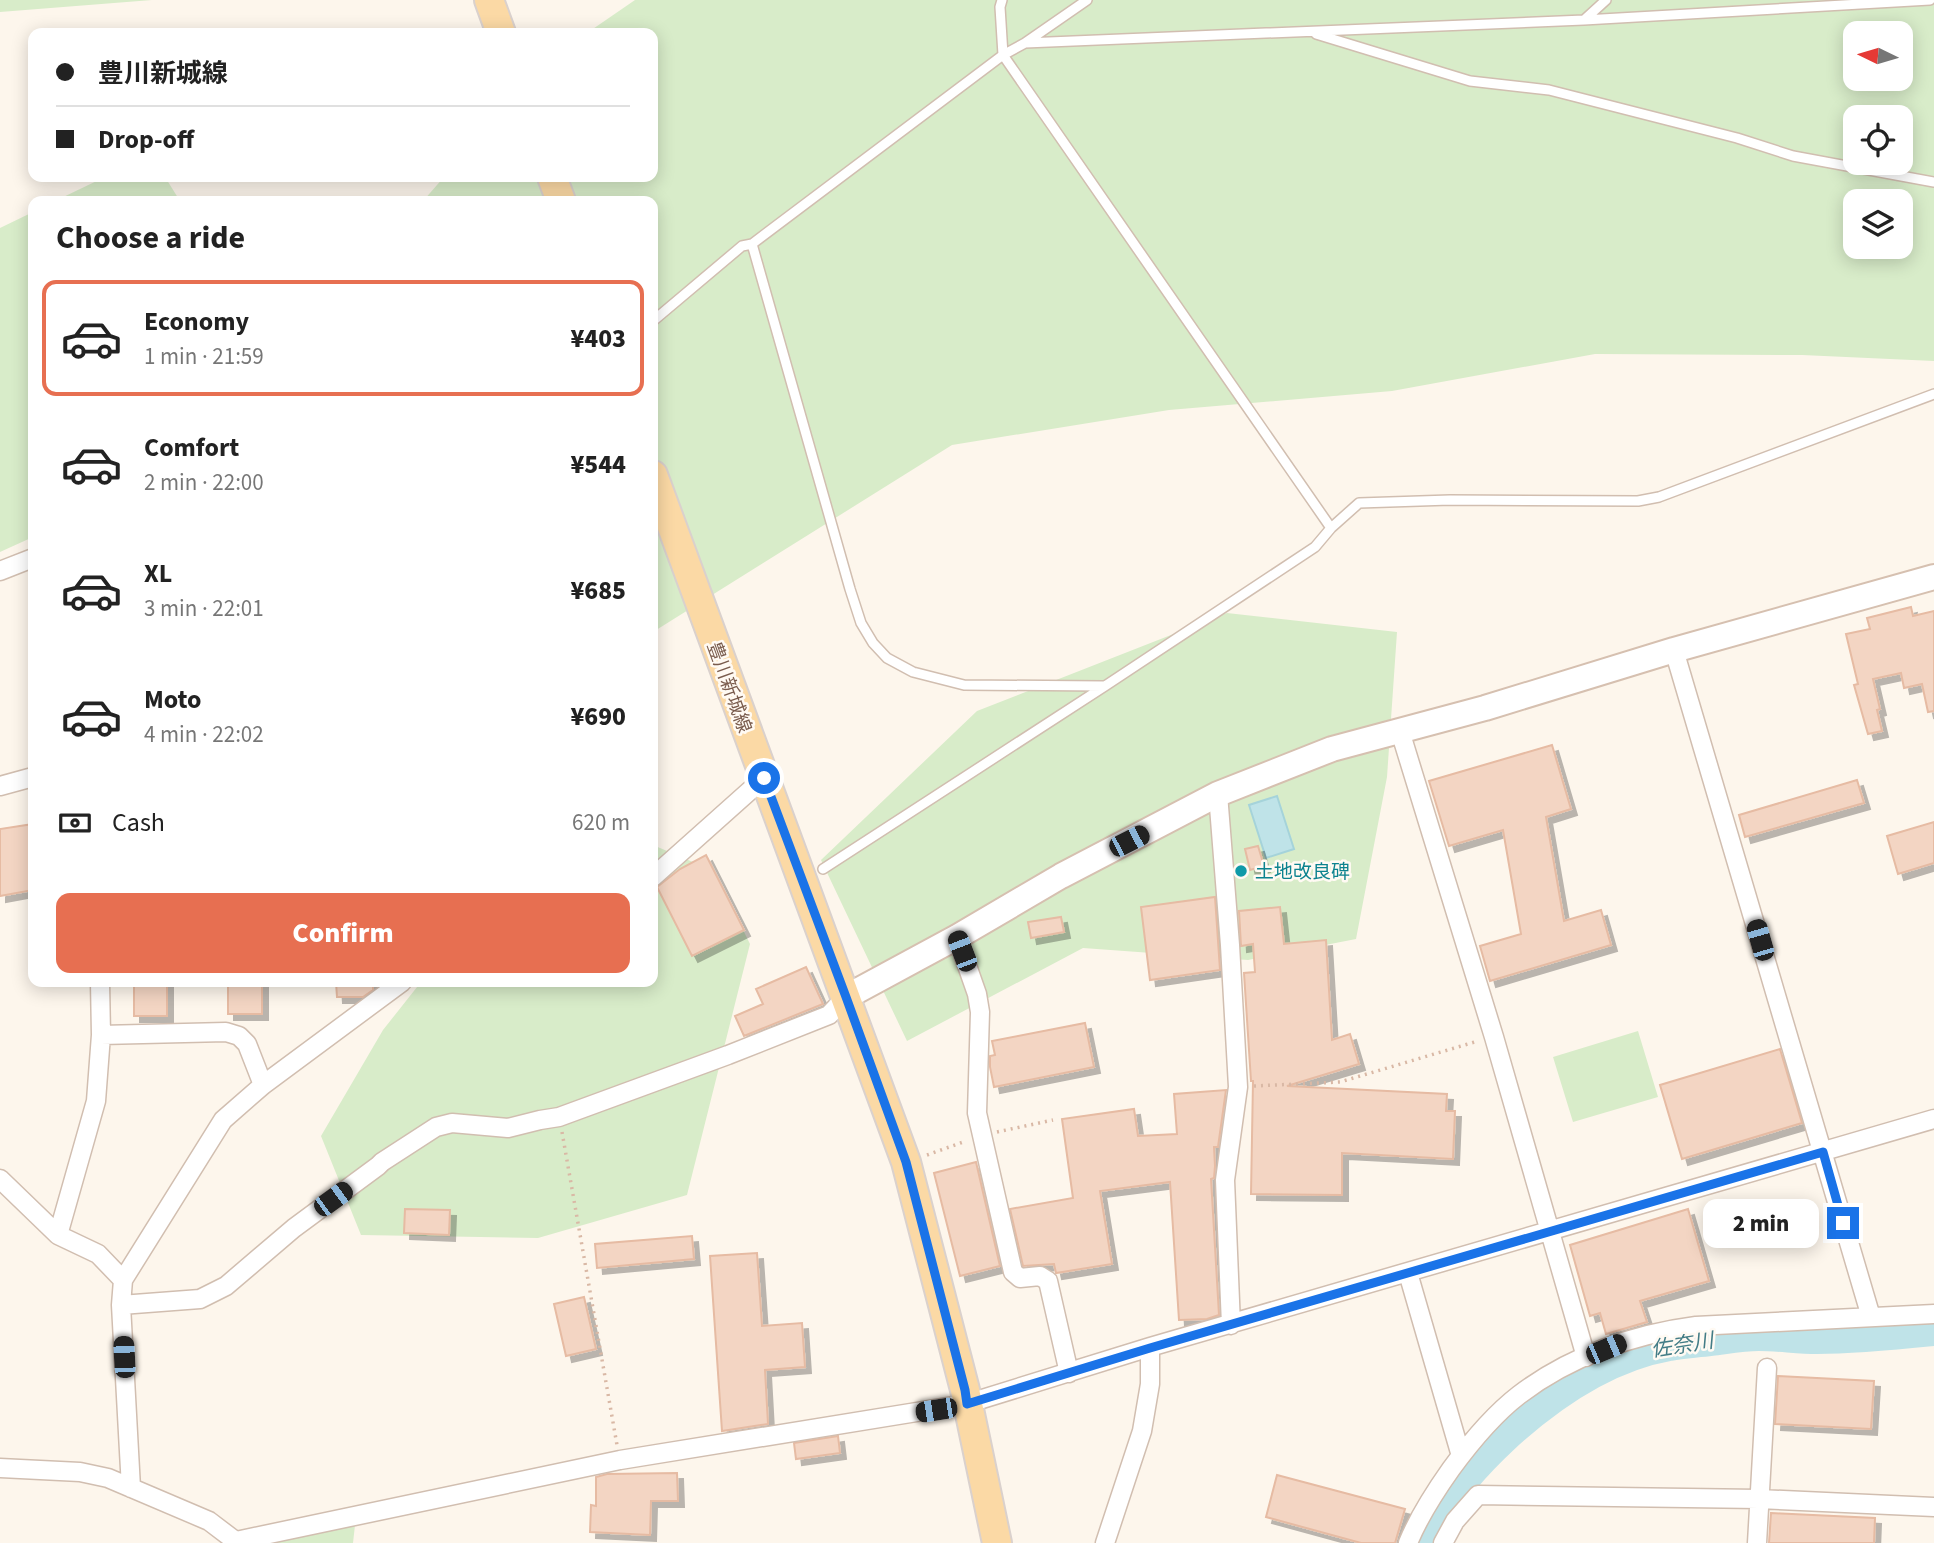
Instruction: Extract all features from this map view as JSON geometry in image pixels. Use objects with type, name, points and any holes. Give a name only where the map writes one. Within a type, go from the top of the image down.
[{"type":"main road","points":[[489,0],[499,28]]},
{"type":"main road","name":"豊川新城線","points":[[658,489],[906,1162],[965,1390],[997,1543]]},
{"type":"street","points":[[0,571],[28,560]]},
{"type":"street","points":[[121,1305],[200,1299],[226,1286],[294,1228],[382,1162],[436,1127],[452,1124],[508,1128],[559,1117],[829,1015],[846,997],[957,937],[1061,876],[1219,794],[1332,749],[1485,708],[1674,650],[1934,577]]},
{"type":"street","points":[[1674,650],[1871,1317]]},
{"type":"street","points":[[1400,731],[1494,1037],[1586,1357]]},
{"type":"street","points":[[0,786],[28,778]]},
{"type":"street","points":[[658,873],[764,778]]},
{"type":"street","points":[[1219,794],[1238,1087],[1225,1180],[1231,1325]]},
{"type":"street","points":[[957,937],[977,994],[980,1012],[977,1113],[1013,1272],[1020,1278],[1040,1276],[1048,1281],[1069,1373]]},
{"type":"street","points":[[58,1235],[96,1101],[101,1035],[100,987]]},
{"type":"street","points":[[131,1488],[121,1305],[123,1280],[223,1120],[263,1085],[395,987]]},
{"type":"street","points":[[101,1035],[226,1032],[239,1036],[247,1044],[263,1085]]},
{"type":"street","points":[[0,1468],[80,1472],[108,1478],[209,1521],[237,1542],[620,1460],[967,1404],[1934,1119]]},
{"type":"street","points":[[0,1180],[58,1235],[98,1254],[123,1280]]},
{"type":"street","points":[[1408,1273],[1461,1456]]},
{"type":"street","points":[[1408,1543],[1418,1519],[1461,1456],[1519,1395],[1553,1373],[1625,1340],[1696,1326],[1934,1314]]},
{"type":"street","points":[[1105,1543],[1142,1431],[1150,1384],[1150,1348]]},
{"type":"street","points":[[1758,1543],[1767,1368]]},
{"type":"street","points":[[1443,1543],[1455,1521],[1478,1495],[1759,1499],[1934,1507]]},
{"type":"lane","points":[[1002,0],[1000,8],[1003,55],[1331,528]]},
{"type":"lane","points":[[658,317],[742,246],[752,244],[1003,55],[1087,0]]},
{"type":"lane","points":[[1584,20],[1605,0]]},
{"type":"lane","points":[[1025,43],[1584,20],[1930,0]]},
{"type":"lane","points":[[1308,32],[1470,81],[1549,90],[1737,138],[1793,156],[1934,182]]},
{"type":"lane","points":[[752,244],[850,589],[861,623],[873,643],[887,657],[913,672],[964,685],[1105,686]]},
{"type":"lane","points":[[823,869],[1315,547],[1331,528],[1359,503],[1450,500],[1638,501],[1659,497],[1934,394]]},
{"type":"path","points":[[1238,1087],[1340,1083],[1494,1037]]},
{"type":"path","points":[[559,1117],[620,1460]]},
{"type":"green space","points":[[0,0],[152,0],[0,12]]},
{"type":"green space","points":[[635,0],[1934,0],[1934,361],[1802,355],[1595,354],[1392,391],[1169,410],[952,445],[658,629],[658,196],[427,196],[440,182],[658,182],[658,28],[594,28]]},
{"type":"green space","points":[[95,182],[168,182],[177,196],[65,196]]},
{"type":"green space","points":[[28,214],[28,539],[0,552],[0,228]]},
{"type":"green space","points":[[1227,613],[1397,632],[1387,777],[1356,939],[1248,960],[1083,948],[907,1041],[821,860],[977,711]]},
{"type":"green space","points":[[658,847],[714,871],[750,944],[687,1195],[538,1238],[361,1235],[321,1136],[383,1030],[417,987],[658,987]]},
{"type":"green space","points":[[1638,1031],[1658,1097],[1573,1122],[1553,1057]]},
{"type":"green space","points":[[355,1525],[353,1543],[250,1543]]},
{"type":"water","points":[[1277,796],[1294,849],[1266,858],[1249,805]]},
{"type":"building","points":[[1911,607],[1913,616],[1934,611],[1934,711],[1928,712],[1922,684],[1904,688],[1901,673],[1873,679],[1882,731],[1868,734],[1854,685],[1858,684],[1846,634],[1870,629],[1867,618]]},
{"type":"building","points":[[1552,745],[1571,809],[1546,817],[1564,921],[1601,910],[1611,945],[1490,981],[1480,946],[1521,934],[1503,830],[1449,846],[1429,781]]},
{"type":"building","points":[[1857,780],[1864,803],[1745,837],[1739,815]]},
{"type":"building","points":[[1934,822],[1934,863],[1898,874],[1887,836]]},
{"type":"building","points":[[28,825],[28,891],[0,896],[0,829]]},
{"type":"building","points":[[1258,846],[1264,866],[1250,870],[1245,849]]},
{"type":"building","points":[[706,855],[744,930],[692,956],[658,889],[680,869]]},
{"type":"building","points":[[1215,897],[1220,970],[1150,980],[1141,907]]},
{"type":"building","points":[[1280,907],[1284,944],[1326,940],[1332,1040],[1350,1034],[1359,1064],[1287,1086],[1447,1094],[1446,1111],[1455,1111],[1453,1159],[1342,1153],[1342,1195],[1251,1194],[1253,1081],[1244,973],[1255,972],[1253,944],[1241,946],[1239,911]]},
{"type":"building","points":[[1061,917],[1064,932],[1031,938],[1028,922]]},
{"type":"building","points":[[806,967],[823,1004],[744,1036],[735,1016],[763,1004],[756,989]]},
{"type":"building","points":[[134,987],[167,987],[167,1016],[134,1016]]},
{"type":"building","points":[[228,987],[262,987],[262,1014],[228,1014]]},
{"type":"building","points":[[336,987],[373,987],[373,990],[363,997],[337,997]]},
{"type":"building","points":[[1085,1023],[1094,1067],[994,1087],[990,1067],[990,1056],[995,1055],[992,1041]]},
{"type":"building","points":[[1780,1049],[1802,1123],[1682,1159],[1660,1085]]},
{"type":"building","points":[[1226,1090],[1218,1147],[1214,1147],[1214,1178],[1211,1179],[1219,1315],[1207,1319],[1179,1320],[1170,1182],[1100,1191],[1112,1264],[1056,1273],[1054,1264],[1023,1266],[1010,1209],[1073,1198],[1062,1119],[1134,1109],[1138,1136],[1177,1134],[1174,1094]]},
{"type":"building","points":[[976,1162],[1000,1266],[960,1276],[934,1173]]},
{"type":"building","points":[[405,1209],[450,1210],[449,1235],[404,1233]]},
{"type":"building","points":[[1688,1209],[1709,1281],[1640,1301],[1647,1322],[1606,1334],[1600,1313],[1590,1316],[1570,1245]]},
{"type":"building","points":[[692,1236],[694,1259],[597,1268],[595,1244]]},
{"type":"building","points":[[757,1253],[762,1326],[802,1323],[805,1367],[765,1370],[768,1424],[722,1431],[710,1256]]},
{"type":"building","points":[[584,1297],[596,1349],[566,1356],[554,1304]]},
{"type":"building","points":[[1778,1376],[1874,1381],[1871,1429],[1775,1424]]},
{"type":"building","points":[[838,1436],[840,1453],[796,1459],[794,1443]]},
{"type":"building","points":[[677,1473],[678,1501],[651,1501],[650,1535],[590,1532],[591,1505],[596,1506],[596,1477],[607,1474]]},
{"type":"building","points":[[1277,1475],[1405,1509],[1395,1543],[1361,1543],[1266,1517]]},
{"type":"building","points":[[1771,1513],[1875,1518],[1874,1543],[1769,1543]]},
{"type":"waterway","name":"佐奈川","points":[[1424,1543],[1458,1486],[1504,1437],[1560,1392],[1623,1358],[1674,1344],[1747,1336],[1832,1338],[1934,1330]]},
{"type":"place","name":"土地改良碑","points":[[1241,871]]},
{"type":"route","points":[[764,778],[906,1162],[967,1404],[1823,1152],[1843,1223]]}]
